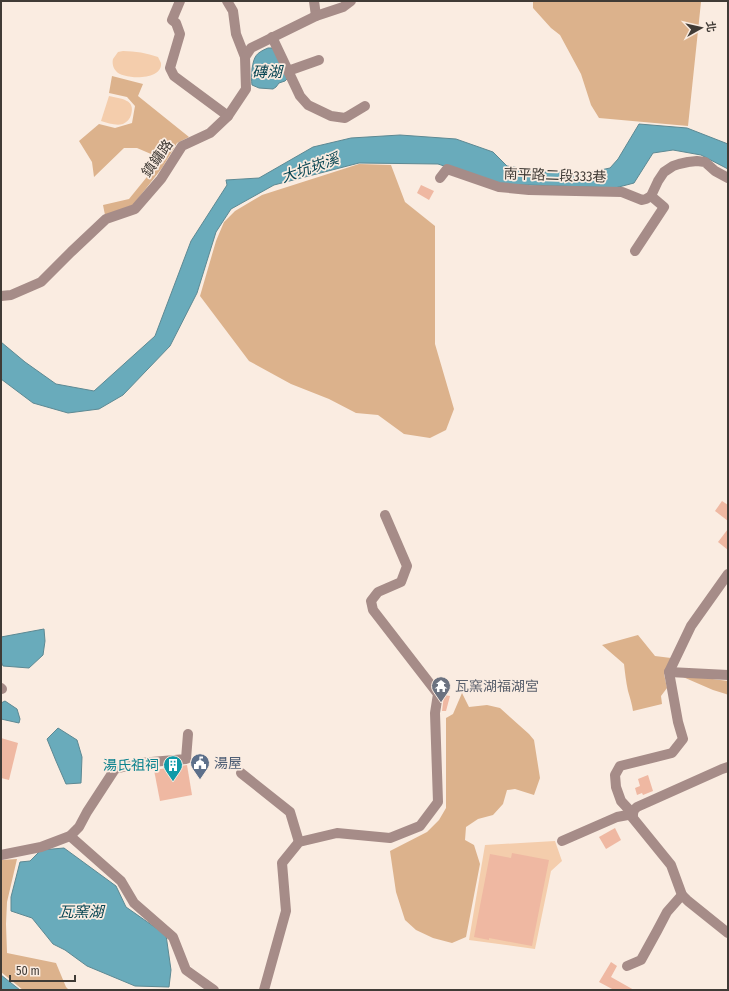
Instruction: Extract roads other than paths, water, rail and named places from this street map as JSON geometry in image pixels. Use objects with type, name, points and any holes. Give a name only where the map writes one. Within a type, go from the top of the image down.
[{"type":"street","points":[[180,1],[172,20],[176,23],[180,34],[170,68],[174,76],[228,116]]},
{"type":"street","points":[[227,1],[233,11],[236,34],[245,56]]},
{"type":"street","points":[[314,1],[316,16]]},
{"type":"street","points":[[245,56],[250,48],[316,16],[343,7],[351,1]]},
{"type":"street","points":[[272,37],[300,96],[308,105],[331,116],[345,118],[365,106]]},
{"type":"street","name":"鎮鏞路","points":[[1,296],[12,295],[41,282],[106,219],[135,209],[161,179],[182,146],[210,132],[228,116],[246,89],[245,56]]},
{"type":"street","points":[[288,71],[319,60]]},
{"type":"street","points":[[635,251],[664,207],[651,196],[664,172],[679,164],[705,162],[715,171],[728,178]]},
{"type":"street","name":"南平路二段333巷","points":[[440,178],[447,169],[498,187],[529,190],[622,192],[642,200],[651,196]]},
{"type":"street","points":[[264,990],[286,912],[282,863],[299,842],[337,833],[390,838],[420,826],[438,802],[435,713],[438,694],[373,610],[371,601],[378,592],[400,582],[407,566],[385,515]]},
{"type":"street","points":[[633,814],[621,801],[616,787],[615,775],[620,766],[672,753],[683,739],[678,722],[669,672],[691,626],[728,574]]},
{"type":"street","points":[[669,672],[728,675]]},
{"type":"street","points":[[1,855],[41,847],[70,836],[79,827],[115,769],[140,763],[186,759],[188,734]]},
{"type":"street","points":[[728,767],[637,807],[634,810],[632,817],[671,865],[682,895],[728,933]]},
{"type":"street","points":[[241,773],[290,812],[299,842]]},
{"type":"street","points":[[562,841],[617,817],[633,814]]},
{"type":"street","points":[[70,836],[120,881],[134,903],[173,937],[186,970],[214,990]]},
{"type":"street","points":[[627,966],[641,960],[667,912],[682,895]]},
{"type":"water","name":"磚湖","points":[[268,48],[273,48],[288,78],[279,83],[273,89],[259,88],[252,85],[252,69],[255,58],[258,53]]},
{"type":"water","name":"大坑崁溪","points":[[639,124],[687,128],[728,144],[728,169],[701,155],[673,150],[653,153],[634,183],[615,188],[499,184],[438,164],[359,163],[274,185],[231,209],[216,232],[197,293],[170,346],[123,395],[99,409],[68,413],[33,403],[1,379],[1,342],[25,362],[56,384],[94,391],[155,336],[191,241],[227,185],[226,180],[259,178],[313,147],[351,138],[400,135],[456,139],[493,152],[507,166],[544,172],[591,172],[610,168],[618,159]]},
{"type":"water","points":[[44,629],[45,641],[43,655],[29,668],[3,666],[1,661],[1,637]]},
{"type":"water","points":[[5,701],[17,709],[20,719],[19,723],[1,719],[1,703]]},
{"type":"water","points":[[58,728],[77,740],[82,757],[81,783],[66,784],[56,761],[47,739]]},
{"type":"water","name":"瓦窯湖","points":[[64,848],[116,886],[126,907],[166,935],[171,970],[169,987],[135,986],[87,966],[65,950],[53,944],[32,918],[11,911],[11,897],[20,862],[30,861],[41,850]]},
{"type":"water","points":[[1,975],[20,990],[1,990]]},
{"type":"place","name":"瓦窯湖福湖宮","points":[[441,703]]},
{"type":"place","name":"湯屋","points":[[200,780]]},
{"type":"place","name":"湯氏祖祠","points":[[173,782]]}]
